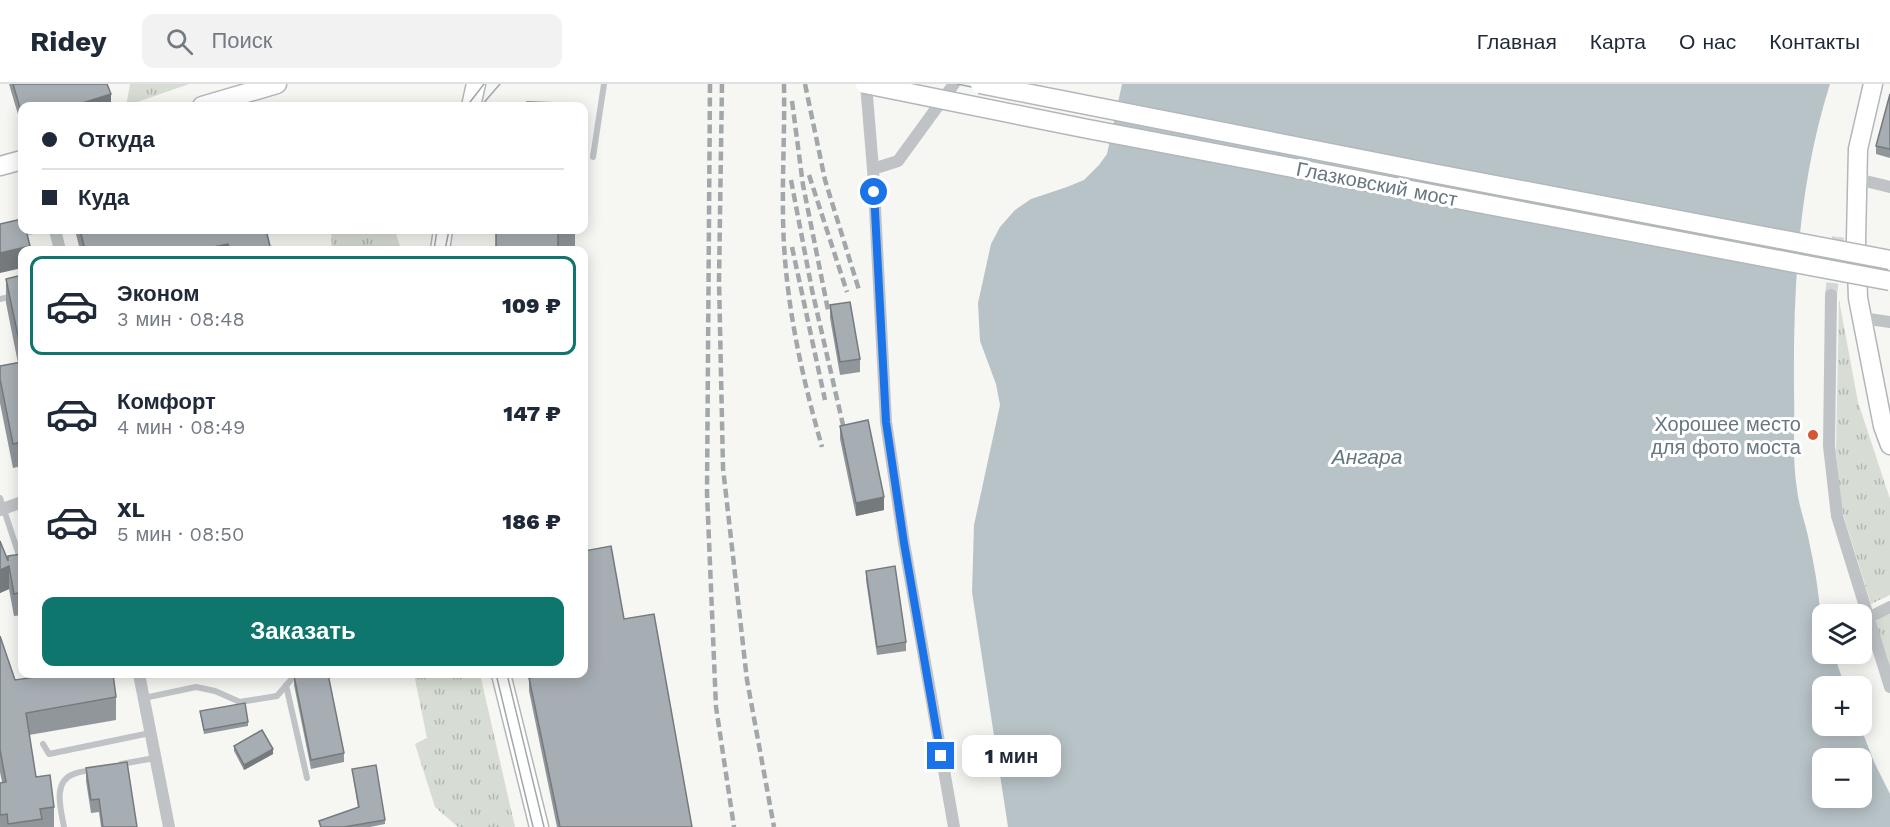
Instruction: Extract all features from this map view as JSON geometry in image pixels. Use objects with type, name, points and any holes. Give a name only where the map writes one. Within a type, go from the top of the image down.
[{"type":"main road","points":[[216,102],[277,84]]},
{"type":"main road","points":[[472,102],[476,84]]},
{"type":"main road","name":"Глазковский мост","points":[[866,84],[1099,131],[1890,281]]},
{"type":"main road","name":"Глазковский мост","points":[[980,84],[1890,260]]},
{"type":"main road","points":[[1873,84],[1858,148],[1856,239],[1858,298],[1883,426],[1890,445]]},
{"type":"main road","points":[[0,166],[18,161]]},
{"type":"main road","points":[[502,678],[538,826]]},
{"type":"street","points":[[866,84],[873,169],[886,422],[906,555],[954,827]]},
{"type":"street","points":[[873,169],[898,161],[954,84]]},
{"type":"street","points":[[1857,179],[1890,187]]},
{"type":"street","points":[[1831,295],[1830,446],[1837,516],[1864,604]]},
{"type":"street","points":[[1862,318],[1890,322]]},
{"type":"street","points":[[1,506],[18,503]]},
{"type":"street","points":[[1872,616],[1890,607]]},
{"type":"street","points":[[1872,631],[1890,687]]},
{"type":"street","points":[[140,678],[169,827]]},
{"type":"lane","points":[[593,157],[604,84]]},
{"type":"lane","points":[[0,299],[18,295]]},
{"type":"lane","points":[[1,506],[18,553]]},
{"type":"lane","points":[[144,698],[196,687],[215,691],[240,702],[277,696],[292,678]]},
{"type":"lane","points":[[286,685],[307,778]]},
{"type":"lane","points":[[43,744],[49,754],[151,732]]},
{"type":"lane","points":[[114,766],[156,758]]},
{"type":"lane","points":[[64,827],[58,796],[66,778],[73,774],[104,768]]},
{"type":"green space","points":[[130,84],[189,84],[137,102],[127,102]]},
{"type":"green space","points":[[331,234],[396,234],[400,246],[332,246]]},
{"type":"green space","points":[[1839,300],[1858,402],[1890,499],[1890,595],[1871,604],[1841,507],[1836,451]]},
{"type":"green space","points":[[1890,614],[1890,668],[1875,621]]},
{"type":"green space","points":[[415,678],[481,678],[515,827],[458,827],[435,807],[415,744],[427,738]]},
{"type":"water","name":"Ангара","points":[[1122,84],[1830,84],[1811,160],[1800,237],[1794,354],[1795,478],[1809,539],[1819,604],[1812,604],[1812,664],[1837,664],[1841,676],[1812,676],[1812,736],[1864,736],[1869,748],[1812,748],[1812,808],[1872,808],[1872,756],[1890,794],[1890,827],[1008,827],[972,592],[974,525],[1000,405],[996,384],[980,341],[978,303],[991,244],[1000,227],[1015,210],[1031,199],[1084,180],[1107,154]]},
{"type":"building","points":[[13,84],[107,84],[111,94],[86,102],[18,102]]},
{"type":"building","points":[[1890,94],[1890,149],[1876,146]]},
{"type":"building","points":[[18,220],[18,234],[27,234],[30,246],[18,246],[18,249],[0,253],[0,224]]},
{"type":"building","points":[[81,234],[267,234],[270,246],[229,246],[228,244],[218,246],[84,246]]},
{"type":"building","points":[[496,234],[558,234],[558,246],[496,246]]},
{"type":"building","points":[[18,276],[18,336],[6,279]]},
{"type":"building","points":[[850,302],[860,359],[840,362],[830,305]]},
{"type":"building","points":[[18,363],[18,443],[13,444],[0,379],[0,366]]},
{"type":"building","points":[[868,420],[884,497],[856,503],[840,426]]},
{"type":"building","points":[[0,541],[8,561],[8,556],[18,555],[18,593],[14,594],[9,566],[0,570]]},
{"type":"building","points":[[611,546],[624,619],[654,614],[692,827],[560,827],[529,678],[588,678],[588,550]]},
{"type":"building","points":[[895,566],[906,642],[877,647],[866,571]]},
{"type":"building","points":[[0,636],[15,680],[114,678],[116,697],[26,713],[36,777],[50,775],[54,807],[40,809],[42,819],[8,824],[7,814],[0,815],[0,783],[6,782],[0,750]]},
{"type":"building","points":[[294,678],[329,678],[344,753],[311,760]]},
{"type":"building","points":[[245,703],[248,722],[204,730],[200,711]]},
{"type":"building","points":[[262,730],[273,749],[244,765],[234,746]]},
{"type":"building","points":[[127,762],[137,827],[103,827],[99,799],[91,800],[86,768]]},
{"type":"building","points":[[376,765],[385,820],[344,827],[321,827],[319,821],[359,807],[352,769]]},
{"type":"tunnel","points":[[1831,295],[1838,237]]},
{"type":"tram line","points":[[470,102],[484,84]]},
{"type":"tram line","points":[[484,102],[500,84]]},
{"type":"tram line","points":[[896,84],[1425,189],[1890,276]]},
{"type":"tram line","points":[[957,84],[1427,178],[1890,265]]},
{"type":"tram line","points":[[435,246],[436,234]]},
{"type":"tram line","points":[[446,246],[448,234]]},
{"type":"tram line","points":[[497,678],[533,827]]},
{"type":"tram line","points":[[508,678],[544,827]]},
{"type":"railway","points":[[710,84],[707,493],[716,707],[734,827]]},
{"type":"railway","points":[[722,84],[719,280],[723,468],[747,680],[774,827]]},
{"type":"railway","points":[[784,84],[783,205],[786,271],[797,347],[822,447]]},
{"type":"railway","points":[[805,84],[825,180],[859,290]]},
{"type":"railway","points":[[792,101],[803,185],[828,310]]},
{"type":"railway","points":[[809,175],[847,292]]},
{"type":"railway","points":[[791,180],[812,290],[846,438]]},
{"type":"railway","points":[[792,247],[825,400]]},
{"type":"place","name":"Хорошее место для фото моста","points":[[1813,435]]},
{"type":"route","points":[[874,192],[886,422],[904,543],[941,756]]}]
